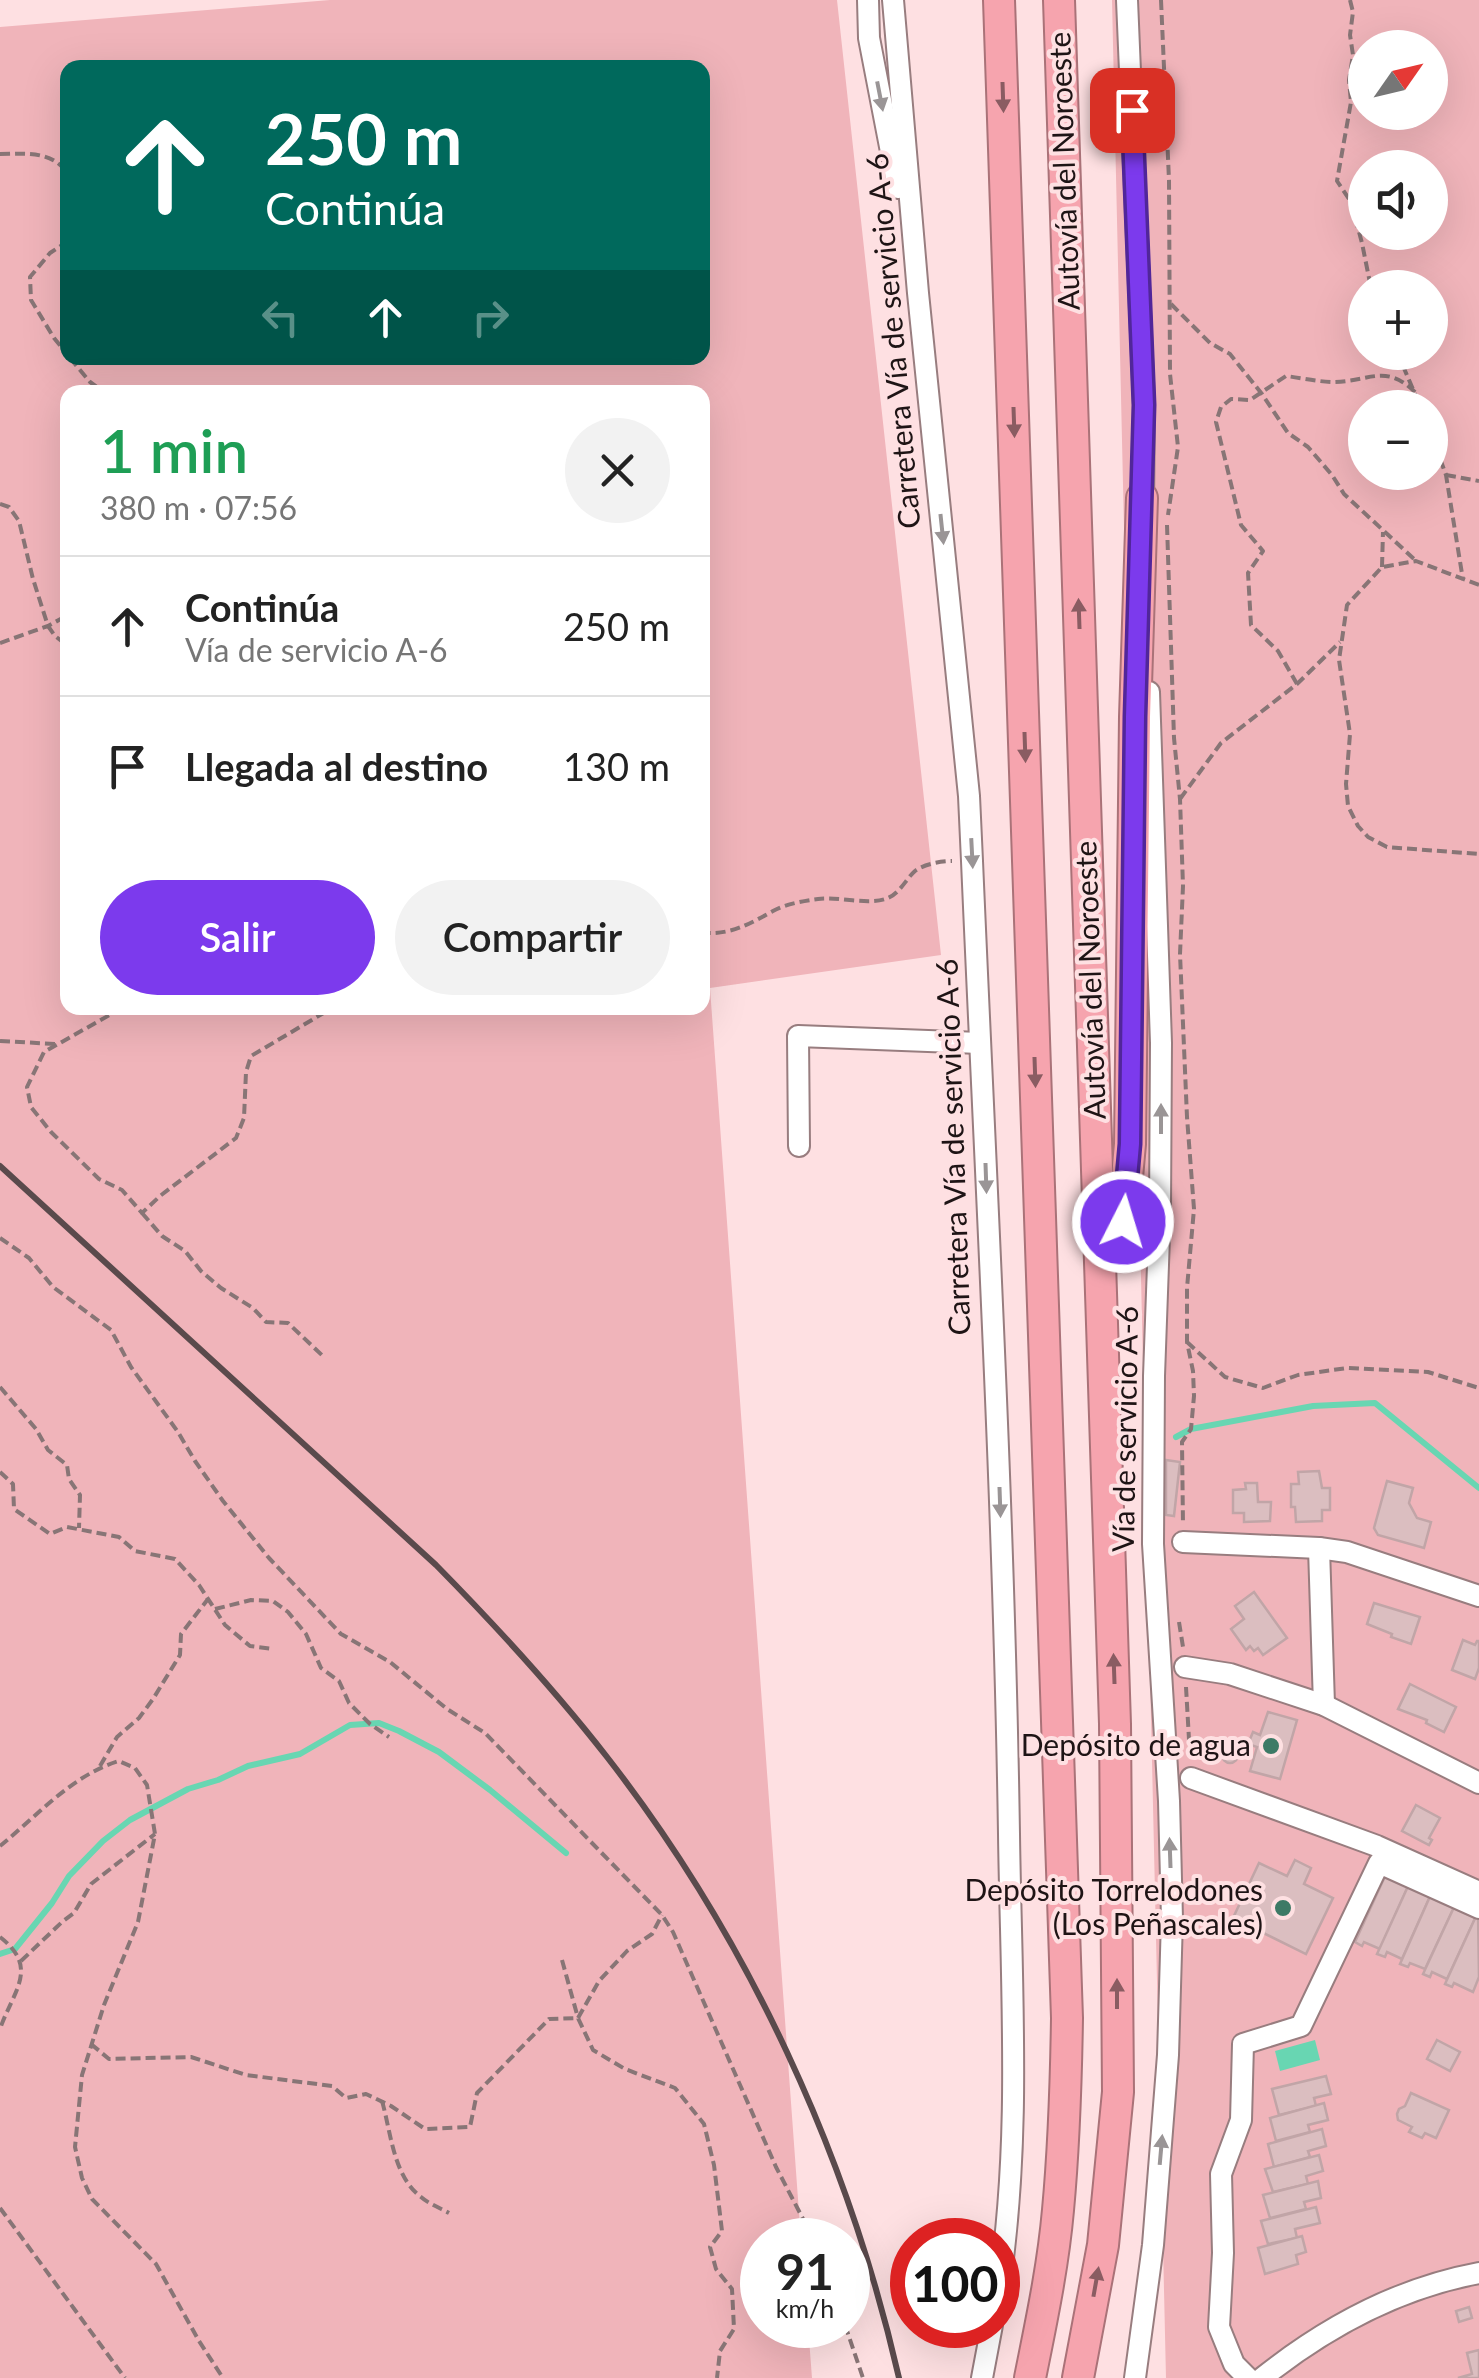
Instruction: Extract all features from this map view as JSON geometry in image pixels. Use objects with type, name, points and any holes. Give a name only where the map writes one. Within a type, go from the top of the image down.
[{"type":"highway","name":"Autovía del Noroeste","points":[[999,0],[1067,2018],[1058,2214],[1030,2378]]},
{"type":"highway","name":"Autovía del Noroeste","points":[[1059,0],[1116,1724],[1118,2092],[1102,2245],[1078,2378]]},
{"type":"highway","points":[[1100,1253],[1123,1222],[1130,1144],[1142,498]]},
{"type":"street","points":[[868,0],[869,38],[918,293]]},
{"type":"street","name":"Carretera Vía de servicio A-6","points":[[893,0],[969,796],[1006,1649],[1013,2135],[1007,2218]]},
{"type":"street","name":"Vía de servicio A-6","points":[[1127,0],[1144,405],[1142,498],[1161,1043],[1153,1544],[1172,1920],[1166,2093],[1136,2378]]},
{"type":"street","points":[[799,1146],[798,1036],[980,1043]]},
{"type":"street","points":[[1183,1542],[1346,1552],[1479,1596]]},
{"type":"street","points":[[1319,1548],[1324,1705]]},
{"type":"street","points":[[1185,1667],[1230,1674],[1324,1705],[1479,1784]]},
{"type":"street","points":[[1192,1778],[1377,1846],[1479,1892]]},
{"type":"street","points":[[1248,2378],[1234,2364],[1219,2327],[1224,2253],[1221,2174],[1241,2120],[1243,2044],[1301,2026],[1379,1863],[1479,1908]]},
{"type":"street","points":[[1262,2378],[1357,2315],[1449,2278],[1479,2272]]},
{"type":"street","points":[[982,2378],[988,2348]]},
{"type":"path","points":[[1162,0],[1170,374],[1178,446],[1167,520],[1174,738],[1180,799],[1186,1117],[1194,1209],[1186,1342],[1194,1396],[1191,1429],[1182,1442],[1183,1542]]},
{"type":"path","points":[[1350,0],[1352,102],[1337,181],[1350,202],[1367,270]]},
{"type":"path","points":[[0,154],[36,154],[60,162]]},
{"type":"path","points":[[60,246],[30,277],[31,300],[60,345]]},
{"type":"path","points":[[1171,304],[1210,343],[1230,354],[1288,432],[1308,446],[1344,494],[1383,532],[1416,561],[1479,585]]},
{"type":"path","points":[[76,365],[94,385]]},
{"type":"path","points":[[1297,684],[1278,652],[1252,625],[1248,573],[1264,551],[1241,526],[1216,422],[1221,407],[1231,399],[1250,400],[1286,376],[1332,382],[1383,375],[1402,379],[1413,390]]},
{"type":"path","points":[[1448,475],[1479,481]]},
{"type":"path","points":[[1448,487],[1463,580]]},
{"type":"path","points":[[0,504],[9,507],[19,521],[48,626],[60,640]]},
{"type":"path","points":[[1382,567],[1383,532]]},
{"type":"path","points":[[1416,561],[1382,567],[1347,605],[1339,660],[1350,734],[1348,806],[1368,837],[1387,847],[1479,854]]},
{"type":"path","points":[[0,643],[60,619]]},
{"type":"path","points":[[1180,799],[1222,744],[1297,684],[1342,641]]},
{"type":"path","points":[[710,933],[739,929],[776,910],[824,898],[887,899],[916,870],[944,861],[972,861]]},
{"type":"path","points":[[109,1015],[44,1052],[27,1088],[31,1107],[98,1179],[122,1190],[162,1236],[185,1252],[201,1271],[266,1322],[288,1323],[325,1358]]},
{"type":"path","points":[[142,1213],[236,1138],[244,1118],[244,1082],[252,1056],[320,1015]]},
{"type":"path","points":[[0,1041],[56,1044]]},
{"type":"path","points":[[0,1238],[29,1258],[53,1287],[111,1330],[131,1368],[224,1501],[269,1558],[341,1634],[390,1662],[447,1708],[485,1732],[662,1915],[803,2218]]},
{"type":"path","points":[[1186,1342],[1224,1377],[1263,1388],[1298,1376],[1347,1368],[1428,1372],[1479,1388]]},
{"type":"path","points":[[0,1387],[36,1429],[48,1450],[67,1465],[68,1480],[80,1495],[79,1529]]},
{"type":"path","points":[[0,1472],[12,1484],[14,1509],[50,1534],[68,1527],[79,1529],[119,1537],[135,1551],[175,1559],[200,1586],[225,1624],[250,1646],[274,1649]]},
{"type":"path","points":[[100,1766],[117,1737],[154,1699],[180,1654],[181,1634],[208,1599]]},
{"type":"path","points":[[214,1609],[252,1600],[272,1601],[288,1612],[306,1634],[321,1668],[339,1680],[349,1704],[389,1737]]},
{"type":"path","points":[[1179,1622],[1192,1778]]},
{"type":"path","points":[[0,1846],[100,1766],[119,1761],[134,1768],[148,1785],[155,1834],[138,1922],[104,2005],[82,2075],[76,2148],[82,2178],[92,2200],[156,2264],[222,2378]]},
{"type":"path","points":[[21,1961],[74,1913],[91,1884],[155,1834]]},
{"type":"path","points":[[0,1838],[13,1835]]},
{"type":"path","points":[[578,2018],[599,1981],[626,1951],[652,1934],[662,1915]]},
{"type":"path","points":[[0,1937],[15,1949],[21,1961],[19,1986],[0,2029]]},
{"type":"path","points":[[562,1960],[578,2018],[593,2050],[625,2069],[675,2088],[704,2124],[714,2165],[722,2231],[710,2247],[716,2269],[732,2288],[734,2329],[720,2351],[718,2378]]},
{"type":"path","points":[[92,2044],[110,2059],[191,2056],[246,2075],[332,2086],[346,2098],[366,2094],[426,2129],[470,2127],[477,2092],[498,2070],[550,2019],[578,2018]]},
{"type":"path","points":[[382,2101],[393,2149],[412,2189],[449,2213]]},
{"type":"path","points":[[0,2208],[125,2378]]},
{"type":"path","points":[[853,2348],[863,2378]]},
{"type":"shaded area","points":[[330,0],[837,0],[941,955],[710,988],[799,2218],[740,2218],[740,2348],[810,2348],[812,2378],[0,2378],[0,27]]},
{"type":"shaded area","points":[[1112,0],[1479,0],[1479,2378],[1166,2378]]},
{"type":"shaded area","points":[[1315,2040],[1320,2060],[1280,2071],[1275,2051]]},
{"type":"building","points":[[1166,1460],[1180,1462],[1174,1516],[1166,1515]]},
{"type":"building","points":[[1319,1471],[1322,1488],[1330,1488],[1330,1510],[1322,1510],[1322,1521],[1296,1522],[1295,1507],[1291,1507],[1291,1484],[1299,1484],[1298,1472]]},
{"type":"building","points":[[1387,1481],[1413,1488],[1409,1503],[1417,1518],[1431,1522],[1424,1548],[1378,1535],[1374,1528]]},
{"type":"building","points":[[1245,1483],[1257,1483],[1258,1502],[1271,1502],[1270,1521],[1244,1522],[1244,1513],[1233,1513],[1233,1490],[1246,1489]]},
{"type":"building","points":[[1254,1592],[1287,1638],[1263,1655],[1258,1648],[1254,1651],[1250,1646],[1246,1650],[1231,1629],[1244,1619],[1235,1606]]},
{"type":"building","points":[[1374,1603],[1420,1617],[1411,1644],[1367,1624]]},
{"type":"building","points":[[1463,1640],[1475,1645],[1479,1641],[1475,1679],[1452,1670]]},
{"type":"building","points":[[1410,1684],[1456,1707],[1444,1732],[1426,1723],[1427,1720],[1398,1709]]},
{"type":"building","name":"Depósito de agua","points":[[1268,1712],[1297,1720],[1280,1779],[1250,1771],[1257,1747],[1248,1744],[1253,1732],[1260,1735]]},
{"type":"building","points":[[1230,1747],[1238,1755],[1230,1763],[1222,1755]]},
{"type":"building","points":[[1416,1805],[1440,1818],[1429,1845],[1402,1831]]},
{"type":"building","name":"Depósito Torrelodones (Los Peñascales)","points":[[1295,1860],[1311,1868],[1304,1884],[1333,1898],[1306,1954],[1233,1918],[1259,1863],[1287,1876]]},
{"type":"building","points":[[1387,1872],[1410,1882],[1380,1949],[1364,1942],[1362,1946],[1355,1942]]},
{"type":"building","points":[[1410,1882],[1432,1892],[1402,1959],[1387,1952],[1385,1957],[1377,1954]]},
{"type":"building","points":[[1432,1892],[1456,1903],[1425,1969],[1400,1964]]},
{"type":"building","points":[[1456,1903],[1478,1912],[1447,1979],[1432,1972],[1430,1977],[1423,1974]]},
{"type":"building","points":[[1478,1912],[1479,1977],[1473,1992],[1454,1983],[1452,1987],[1445,1984]]},
{"type":"building","points":[[1437,2040],[1460,2052],[1450,2071],[1427,2059]]},
{"type":"building","points":[[1326,2076],[1331,2094],[1314,2098],[1316,2106],[1279,2115],[1272,2089]]},
{"type":"building","points":[[1411,2093],[1449,2110],[1436,2138],[1425,2133],[1422,2138],[1409,2132],[1412,2127],[1398,2120],[1399,2109]]},
{"type":"building","points":[[1324,2103],[1328,2120],[1308,2125],[1310,2132],[1276,2141],[1270,2118]]},
{"type":"building","points":[[1322,2129],[1326,2146],[1308,2151],[1310,2157],[1274,2167],[1268,2144]]},
{"type":"building","points":[[1319,2155],[1323,2171],[1306,2176],[1308,2184],[1273,2192],[1265,2169]]},
{"type":"building","points":[[1318,2181],[1321,2198],[1304,2202],[1306,2209],[1270,2218],[1263,2195]]},
{"type":"building","points":[[1316,2207],[1320,2223],[1295,2229],[1297,2238],[1268,2244],[1261,2221]]},
{"type":"building","points":[[1302,2236],[1306,2252],[1296,2255],[1298,2264],[1265,2274],[1258,2248]]},
{"type":"building","points":[[1469,2307],[1472,2318],[1459,2322],[1456,2311]]},
{"type":"building","points":[[1479,2350],[1479,2378],[1458,2378],[1472,2374],[1467,2353]]},
{"type":"waterway","points":[[1176,1437],[1191,1429],[1313,1406],[1375,1403],[1479,1488]]},
{"type":"waterway","points":[[0,1954],[15,1949],[69,1876],[130,1820],[188,1789],[248,1766],[300,1754],[350,1725],[379,1723],[439,1752],[566,1853]]},
{"type":"railway","points":[[0,1166],[436,1565],[524,1658],[607,1757],[705,1899],[787,2052],[852,2212],[899,2378]]},
{"type":"place","name":"Depósito de agua","points":[[1271,1746]]},
{"type":"place","name":"Depósito Torrelodones (Los Peñascales)","points":[[1283,1908]]},
{"type":"route","points":[[1123,1222],[1130,1144],[1135,717],[1144,405],[1132,110]]}]
